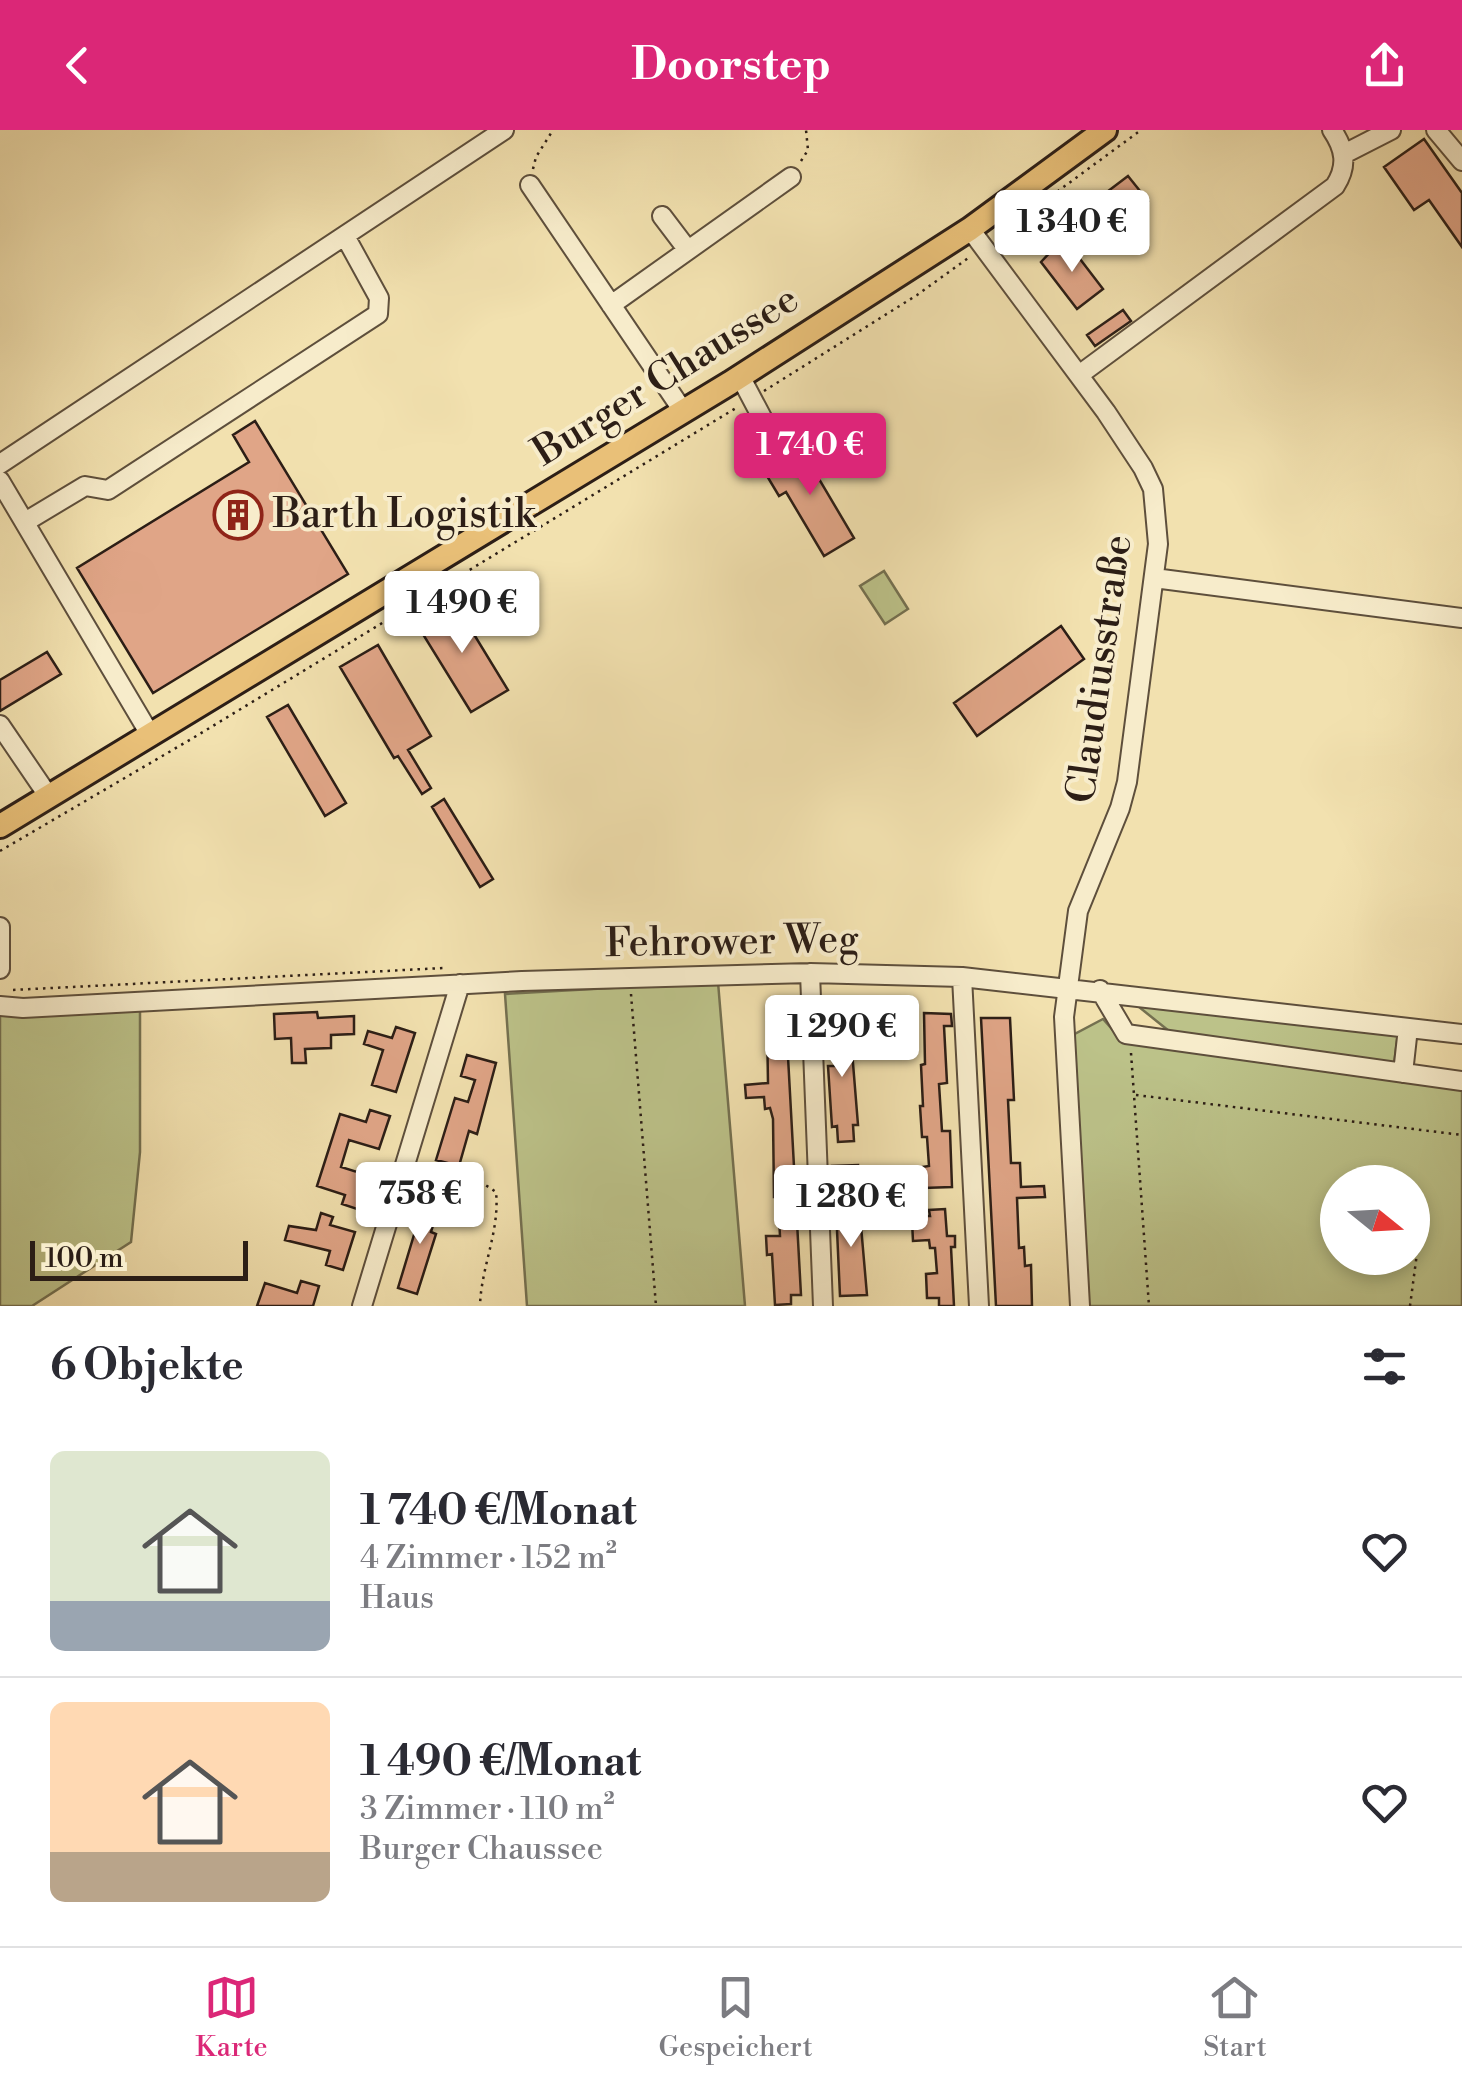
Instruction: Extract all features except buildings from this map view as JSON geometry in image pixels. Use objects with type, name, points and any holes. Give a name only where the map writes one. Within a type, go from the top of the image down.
[{"type":"main road","name":"Burger Chaussee","points":[[0,826],[740,376],[976,238],[1104,130]]},
{"type":"street","points":[[0,464],[504,130]]},
{"type":"street","points":[[1079,375],[1335,186],[1343,169],[1344,154],[1332,130]]},
{"type":"street","points":[[1344,154],[1391,130]]},
{"type":"street","points":[[1436,130],[1462,161]]},
{"type":"street","points":[[611,305],[791,177]]},
{"type":"street","points":[[530,184],[683,412]]},
{"type":"street","points":[[662,216],[688,249]]},
{"type":"street","points":[[25,522],[85,486],[108,490],[378,314],[379,298],[345,236]]},
{"type":"street","name":"Claudiusstraße","points":[[976,238],[1143,468],[1152,489],[1158,544],[1128,782],[1078,911],[1064,1017],[1080,1306]]},
{"type":"street","points":[[740,376],[777,446]]},
{"type":"street","points":[[0,481],[152,736]]},
{"type":"street","points":[[1154,578],[1462,618]]},
{"type":"street","points":[[0,724],[49,798]]},
{"type":"street","points":[[0,926],[0,969]]},
{"type":"street","points":[[810,973],[823,1306]]},
{"type":"street","name":"Fehrower Weg","points":[[0,1006],[24,1008],[460,984],[810,973],[962,977],[1462,1034]]},
{"type":"street","points":[[962,977],[980,1306]]},
{"type":"street","points":[[362,1306],[460,984]]},
{"type":"street","points":[[1100,990],[1126,1034],[1462,1080]]},
{"type":"street","points":[[1402,1073],[1408,1028]]},
{"type":"path","points":[[530,184],[536,157],[553,130]]},
{"type":"path","points":[[791,177],[808,150],[806,130]]},
{"type":"path","points":[[0,851],[917,296],[976,238],[1141,130]]},
{"type":"path","points":[[630,978],[656,1306]]},
{"type":"path","points":[[1133,1061],[1149,1304]]},
{"type":"path","points":[[1136,1095],[1462,1135]]},
{"type":"path","points":[[406,1160],[484,1184],[496,1192],[498,1214],[480,1306]]},
{"type":"path","points":[[1410,1306],[1414,1275]]},
{"type":"green space","points":[[884,571],[908,609],[885,624],[860,586]]},
{"type":"green space","points":[[718,982],[745,1306],[527,1306],[505,994]]},
{"type":"green space","points":[[1134,1003],[1398,1033],[1394,1064],[1169,1031]]},
{"type":"green space","points":[[0,1007],[140,1010],[140,1152],[131,1242],[32,1306],[0,1306]]},
{"type":"green space","points":[[1103,1019],[1120,1038],[1462,1086],[1462,1306],[1089,1306],[1071,1036]]},
{"type":"place","name":"Barth Logistik","points":[[238,515]]}]
